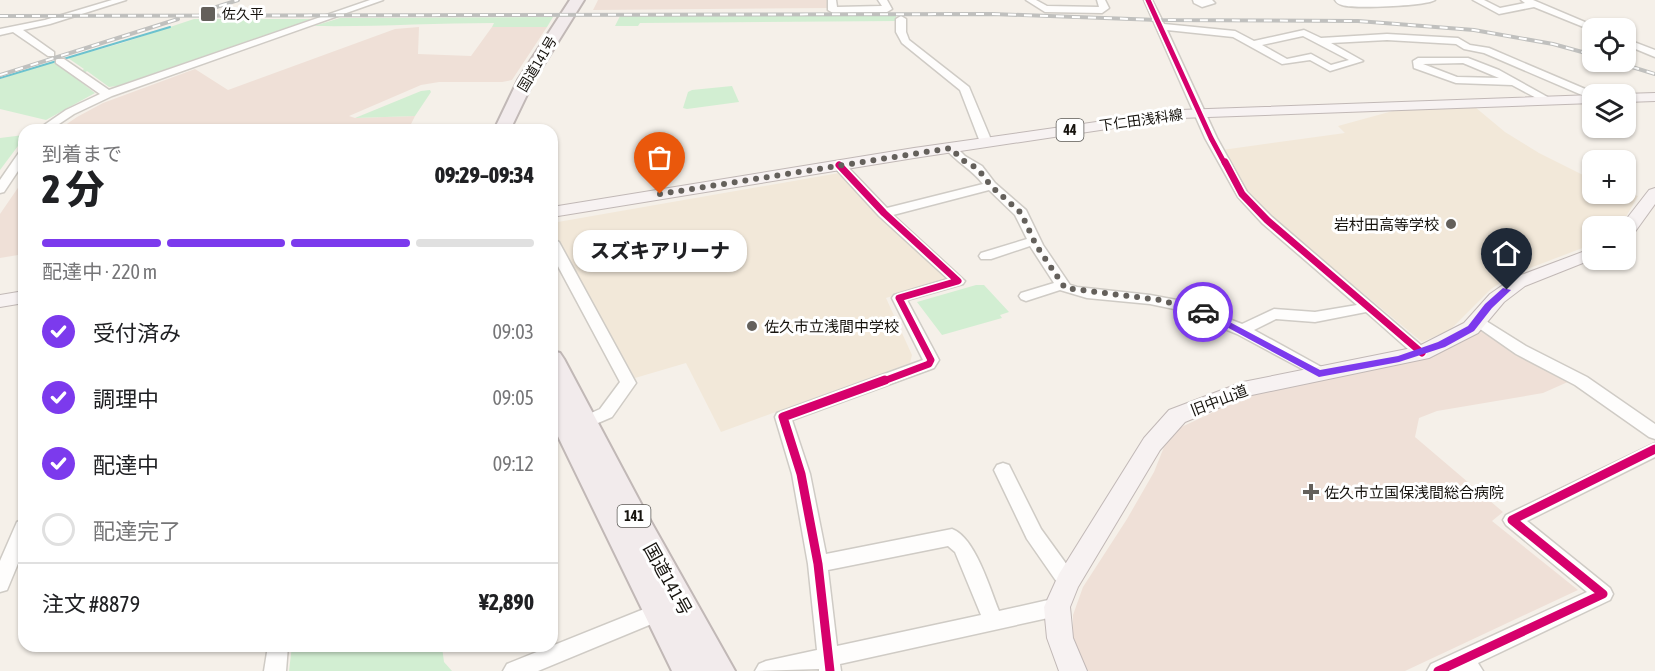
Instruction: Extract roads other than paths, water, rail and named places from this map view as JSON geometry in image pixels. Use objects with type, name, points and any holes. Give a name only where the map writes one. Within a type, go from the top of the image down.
[{"type":"highway","name":"国道141号","points":[[505,124],[526,80],[577,0]]},
{"type":"highway","name":"国道141号","points":[[518,124],[538,80],[588,0]]},
{"type":"highway","name":"国道141号","points":[[558,371],[670,607],[688,671]]},
{"type":"highway","name":"国道141号","points":[[558,410],[670,607],[719,671]]},
{"type":"main road","points":[[1636,98],[1655,97]]},
{"type":"main road","name":"下仁田浅科線","points":[[558,211],[987,142],[1200,112],[1582,98]]},
{"type":"main road","points":[[1636,219],[1655,193]]},
{"type":"main road","name":"旧中山道","points":[[1073,671],[1060,638],[1057,607],[1068,582],[1152,444],[1177,416],[1243,389],[1383,362],[1422,352],[1460,336],[1478,321],[1489,306],[1513,286],[1582,258]]},
{"type":"main road","points":[[0,301],[18,298]]},
{"type":"street","points":[[0,32],[122,0]]},
{"type":"street","points":[[53,124],[70,112],[108,94],[350,4],[379,0]]},
{"type":"street","points":[[832,0],[833,9],[887,9],[887,5],[882,0]]},
{"type":"street","points":[[1030,0],[1045,9],[1102,10],[1104,8],[1101,0]]},
{"type":"street","points":[[1148,0],[1220,155],[1247,201],[1422,352]]},
{"type":"street","points":[[1200,0],[1197,1],[1200,4],[1211,3],[1205,0]]},
{"type":"street","points":[[1338,0],[1344,3],[1400,3],[1431,0]]},
{"type":"street","points":[[1477,0],[1499,11],[1535,4]]},
{"type":"street","points":[[1525,0],[1582,23]]},
{"type":"street","points":[[901,19],[901,32],[905,41],[965,89],[987,142]]},
{"type":"street","points":[[1161,27],[1228,32],[1286,62],[1311,57],[1330,68],[1358,61],[1304,33],[1253,44]]},
{"type":"street","points":[[15,29],[108,94]]},
{"type":"street","points":[[1322,41],[1387,37],[1458,41],[1467,47],[1486,50],[1582,92]]},
{"type":"street","points":[[1636,42],[1655,39]]},
{"type":"street","points":[[1636,46],[1655,54]]},
{"type":"street","points":[[1513,82],[1456,80],[1418,66],[1418,61],[1464,60],[1513,82],[1548,100]]},
{"type":"street","points":[[951,148],[961,159],[978,169],[991,186],[1021,213],[1034,241],[1062,285],[1075,291],[1160,300],[1194,309],[1242,330],[1319,373]]},
{"type":"street","points":[[0,189],[18,162]]},
{"type":"street","points":[[830,664],[818,564],[801,474],[783,417],[929,364],[931,360],[899,298],[957,281],[884,213],[839,165]]},
{"type":"street","points":[[884,213],[991,186]]},
{"type":"street","points":[[986,256],[1034,241]]},
{"type":"street","points":[[558,253],[627,382],[606,413],[584,423]]},
{"type":"street","points":[[1026,296],[1062,285]]},
{"type":"street","points":[[1242,330],[1274,314],[1315,317],[1369,307]]},
{"type":"street","points":[[1478,321],[1521,350],[1581,381],[1655,433]]},
{"type":"street","points":[[1438,671],[1466,666],[1603,594],[1512,520],[1655,449]]},
{"type":"street","points":[[1003,470],[1034,534],[1068,582]]},
{"type":"street","points":[[818,564],[952,537],[962,547],[994,621]]},
{"type":"street","points":[[0,584],[18,541]]},
{"type":"street","points":[[514,671],[670,607]]},
{"type":"street","points":[[766,671],[830,664],[1057,607]]},
{"type":"street","points":[[275,671],[277,652]]},
{"type":"waterway","points":[[0,78],[170,27]]},
{"type":"railway","points":[[204,11],[238,0]]},
{"type":"railway","points":[[0,16],[992,14],[1158,20],[1358,21],[1474,30],[1553,44],[1582,52]]},
{"type":"railway","points":[[0,75],[178,19]]},
{"type":"railway","points":[[1636,68],[1655,74]]},
{"type":"place","name":"佐久平","points":[[208,14]]},
{"type":"place","name":"スズキアリーナ","points":[[660,194]]},
{"type":"place","name":"岩村田高等学校","points":[[1451,224]]},
{"type":"place","name":"佐久市立浅間中学校","points":[[752,326]]},
{"type":"place","name":"佐久市立国保浅間総合病院","points":[[1311,492]]}]
